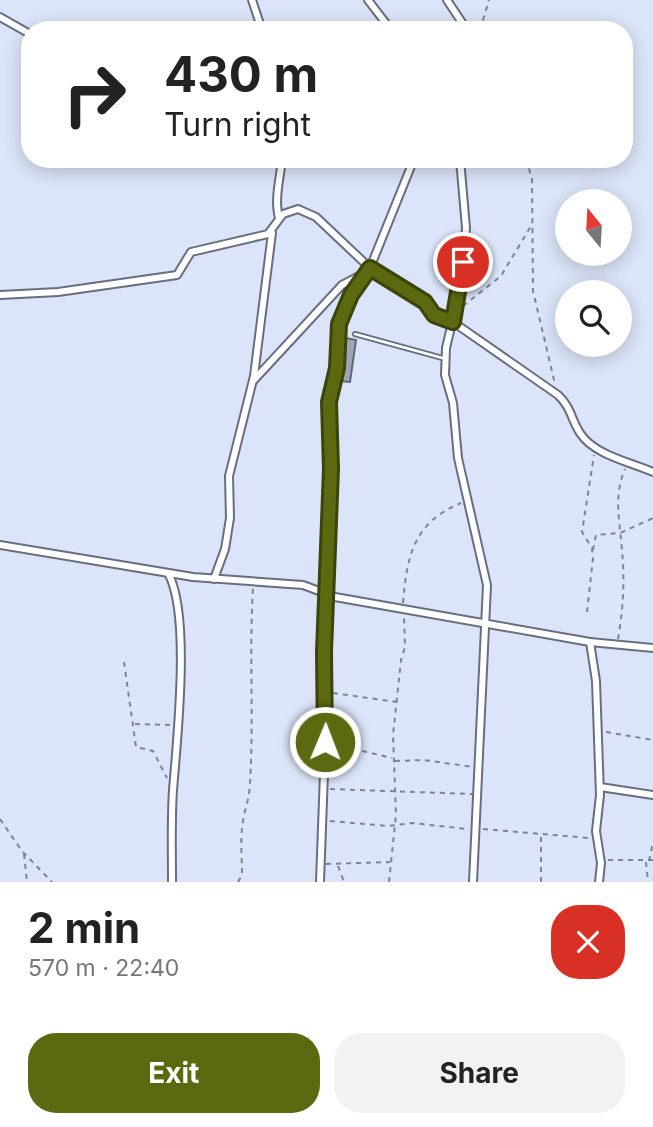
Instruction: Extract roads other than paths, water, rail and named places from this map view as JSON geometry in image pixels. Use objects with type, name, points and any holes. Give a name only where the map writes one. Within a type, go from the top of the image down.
[{"type":"street","points":[[252,0],[259,21]]},
{"type":"street","points":[[368,0],[384,21]]},
{"type":"street","points":[[447,0],[461,21]]},
{"type":"street","points":[[0,17],[21,29]]},
{"type":"street","points":[[279,219],[275,201],[281,185],[282,168]]},
{"type":"street","points":[[320,882],[331,469],[329,402],[337,368],[339,324],[351,295],[368,270],[410,168]]},
{"type":"street","points":[[461,168],[466,228],[445,375],[453,403],[458,458],[487,581],[473,882]]},
{"type":"street","points":[[215,579],[225,550],[230,518],[229,476],[251,385],[272,233],[279,219],[287,212],[298,209],[316,217],[368,270],[425,302],[434,315],[453,322],[558,395],[569,406],[581,434],[595,447],[653,472]]},
{"type":"street","points":[[0,295],[58,292],[175,276],[191,252],[272,233]]},
{"type":"street","points":[[251,385],[260,371],[292,342],[342,285],[368,270]]},
{"type":"street","points":[[0,545],[167,573],[303,585],[326,594],[483,623],[590,642],[653,648]]},
{"type":"street","points":[[167,573],[178,598],[181,680],[173,792],[172,882]]},
{"type":"street","points":[[590,642],[596,681],[600,787],[597,839],[599,882]]},
{"type":"street","points":[[600,787],[653,795]]},
{"type":"lane","points":[[355,334],[446,359]]}]
